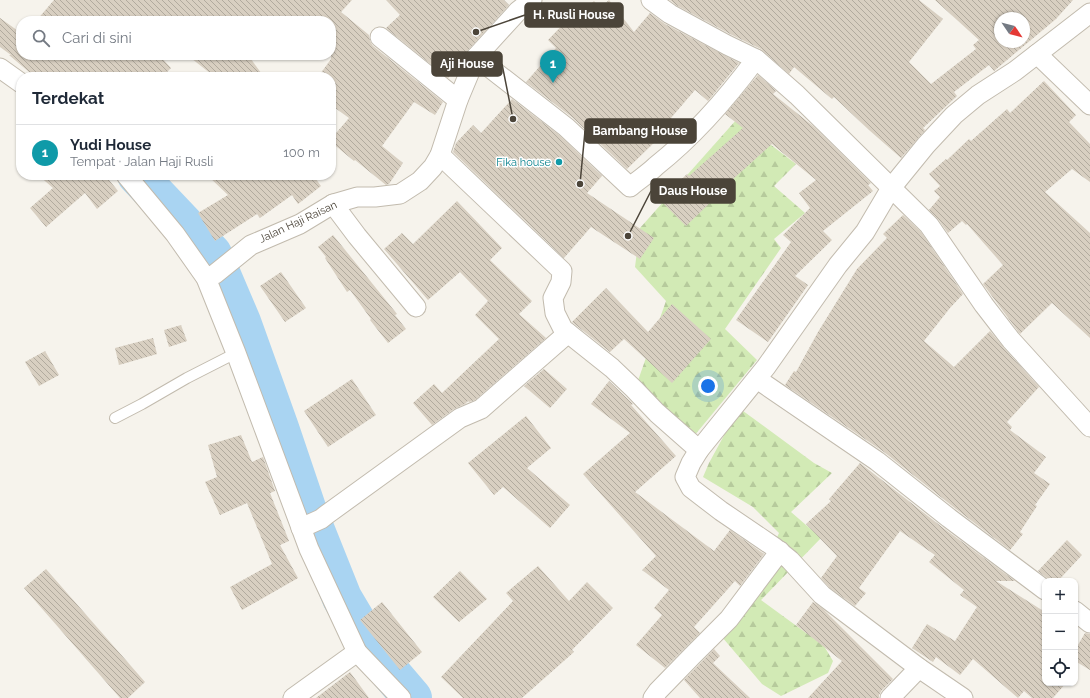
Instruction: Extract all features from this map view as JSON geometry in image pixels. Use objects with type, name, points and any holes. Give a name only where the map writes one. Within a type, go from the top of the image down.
[{"type":"street","points":[[651,0],[670,14],[756,59],[797,95],[929,226],[984,305],[1011,340],[1090,427]]},
{"type":"street","name":"Jalan Haji Raisan","points":[[211,276],[251,244],[300,224],[333,204],[357,197],[375,197],[400,194],[420,182],[440,156],[448,127],[476,57],[520,4]]},
{"type":"street","points":[[963,698],[919,668],[822,594],[780,551],[721,511],[691,488],[685,477],[698,450],[757,379],[838,265],[865,232],[891,188],[926,145],[954,115],[978,95],[1016,71],[1090,14]]},
{"type":"street","points":[[380,36],[458,100]]},
{"type":"street","points":[[1037,54],[1090,105]]},
{"type":"street","points":[[476,57],[566,127],[630,187],[657,166],[701,124],[739,82],[756,59]]},
{"type":"street","points":[[0,68],[16,79]]},
{"type":"street","points":[[440,156],[562,271],[561,282],[553,298],[555,313],[563,330],[612,368],[657,413],[698,450]]},
{"type":"street","points":[[130,180],[211,276],[236,353],[310,524],[309,549],[357,652],[401,698]]},
{"type":"street","points":[[333,204],[357,236],[416,307]]},
{"type":"street","points":[[310,524],[460,418],[481,410],[568,333]]},
{"type":"street","points":[[757,379],[877,460],[948,518],[1042,588]]},
{"type":"street","points":[[653,698],[658,691],[729,619],[780,551]]},
{"type":"street","points":[[1078,613],[1090,623]]},
{"type":"street","points":[[293,698],[357,652]]},
{"type":"street","points":[[890,698],[919,668]]},
{"type":"lane","points":[[115,418],[236,353]]},
{"type":"green space","points":[[737,119],[796,164],[774,186],[805,213],[774,239],[781,248],[725,329],[757,360],[694,436],[635,389],[666,301],[635,267],[640,228]]},
{"type":"green space","points":[[739,408],[814,463],[832,473],[791,512],[821,538],[761,600],[824,646],[833,661],[828,673],[781,696],[762,684],[722,637],[765,565],[779,533],[753,507],[703,477]]},
{"type":"building","points":[[54,0],[352,0],[341,12],[369,35],[373,46],[443,102],[435,115],[414,102],[382,146],[403,163],[389,184],[386,185],[336,146],[336,133],[349,118],[336,109],[336,72],[322,72],[330,60],[336,60],[336,16],[40,16]]},
{"type":"building","points":[[386,0],[504,0],[509,5],[468,50],[460,66],[448,78],[386,28],[400,15]]},
{"type":"building","points":[[609,0],[634,32],[650,13],[665,24],[739,63],[708,101],[695,90],[671,118],[679,125],[664,140],[660,137],[627,169],[573,118],[526,82],[556,48],[548,40],[569,18],[572,21],[594,1],[600,8]]},
{"type":"building","points":[[670,0],[919,0],[943,19],[909,62],[931,84],[976,49],[973,45],[979,40],[935,0],[1073,0],[1056,19],[1030,41],[1030,12],[994,12],[994,48],[1021,48],[994,71],[989,65],[954,92],[957,96],[923,128],[925,130],[901,158],[834,97],[832,99],[794,67],[789,74],[761,49],[676,5]]},
{"type":"building","points":[[0,18],[16,29],[16,60],[164,60],[171,68],[167,72],[29,72],[0,47]]},
{"type":"building","points":[[193,60],[252,60],[260,72],[209,72]]},
{"type":"building","points":[[758,75],[776,91],[773,94],[813,126],[871,183],[868,185],[873,191],[823,231],[832,240],[795,276],[808,285],[768,342],[736,320],[791,242],[783,235],[810,208],[799,193],[816,180],[772,144],[711,199],[713,200],[686,226],[660,200],[687,174],[689,176],[743,128],[725,114]]},
{"type":"building","points":[[1044,81],[1076,115],[1069,122],[1090,144],[1090,182],[1072,169],[1045,192],[1090,233],[1090,338],[1052,303],[1020,334],[983,284],[1003,265],[967,224],[966,225],[962,221],[948,233],[938,219],[929,210],[940,197],[934,191],[940,186],[929,174],[946,159],[947,160],[969,139],[971,141],[1007,109],[1010,113]]},
{"type":"building","points":[[512,99],[559,135],[602,176],[587,193],[654,238],[640,259],[591,227],[564,258],[453,152],[456,143],[473,125],[481,133]]},
{"type":"building","points":[[44,180],[109,180],[118,191],[97,209],[85,193],[46,227],[30,208],[53,188]]},
{"type":"building","points":[[212,180],[317,180],[321,186],[298,204],[292,195],[260,218],[257,214],[215,241],[198,213],[228,195]]},
{"type":"building","points":[[457,201],[502,248],[490,260],[532,301],[519,314],[546,338],[475,400],[468,401],[454,409],[432,425],[413,403],[434,384],[442,393],[499,339],[475,315],[488,301],[460,272],[428,300],[384,249],[402,233],[413,244]]},
{"type":"building","points":[[903,215],[921,232],[963,294],[924,341],[954,367],[990,331],[1039,387],[1007,422],[1012,427],[1010,430],[1046,457],[1034,473],[1050,484],[1035,505],[1037,506],[1020,532],[1023,534],[1010,550],[884,452],[785,385],[794,371],[796,372],[818,332],[857,269],[887,238],[883,234]]},
{"type":"building","points":[[333,235],[397,314],[395,315],[406,329],[388,343],[370,320],[371,319],[350,290],[347,292],[325,258],[326,257],[318,247]]},
{"type":"building","points":[[281,272],[306,308],[285,322],[260,286]]},
{"type":"building","points":[[606,288],[648,332],[672,304],[711,339],[672,383],[624,339],[610,352],[572,322]]},
{"type":"building","points":[[181,325],[187,341],[169,347],[164,330]]},
{"type":"building","points":[[153,338],[157,354],[119,365],[115,348]]},
{"type":"building","points":[[45,351],[59,375],[39,386],[25,362]]},
{"type":"building","points":[[544,369],[567,389],[550,408],[524,386]]},
{"type":"building","points":[[352,379],[376,415],[328,447],[304,411]]},
{"type":"building","points":[[609,381],[633,404],[631,405],[676,456],[635,492],[714,551],[730,530],[764,554],[740,586],[735,581],[694,627],[700,633],[665,668],[636,645],[662,615],[654,608],[669,590],[642,570],[656,556],[583,474],[630,433],[591,404]]},
{"type":"building","points":[[526,416],[551,448],[527,468],[570,505],[550,528],[503,487],[494,495],[468,463]]},
{"type":"building","points":[[241,435],[252,462],[263,457],[275,491],[270,493],[289,541],[280,545],[298,578],[242,610],[230,587],[272,564],[247,503],[220,515],[205,482],[217,477],[208,445]]},
{"type":"building","points":[[860,463],[942,527],[1015,581],[996,581],[1042,610],[1042,686],[1063,686],[1053,698],[1032,698],[1024,691],[1018,698],[973,659],[960,675],[936,657],[933,662],[912,648],[927,624],[955,641],[977,607],[960,595],[964,590],[929,562],[935,555],[900,531],[859,588],[866,593],[855,606],[829,587],[821,578],[837,556],[806,524],[831,501],[829,499]]},
{"type":"building","points":[[1067,540],[1082,555],[1061,578],[1047,578],[1038,571]]},
{"type":"building","points":[[538,566],[569,601],[587,582],[613,608],[572,650],[574,652],[522,698],[463,698],[441,677],[513,601],[506,593]]},
{"type":"building","points":[[46,569],[145,682],[128,698],[120,698],[24,588]]},
{"type":"building","points":[[460,571],[487,599],[459,622],[433,597]]},
{"type":"building","points":[[382,602],[422,652],[400,670],[360,620]]},
{"type":"building","points":[[813,602],[823,609],[893,679],[882,690],[879,698],[808,698],[842,661],[796,625]]},
{"type":"building","points":[[1085,633],[1090,634],[1090,670],[1078,663],[1078,645]]},
{"type":"building","points":[[714,649],[720,656],[713,663],[750,698],[700,698],[684,680]]},
{"type":"building","points":[[350,672],[369,698],[316,698]]},
{"type":"waterway","points":[[142,180],[212,254],[241,322],[306,508],[342,598],[377,657],[412,698]]},
{"type":"place","name":"H. Rusli House","points":[[476,32]]},
{"type":"place","name":"Yudi House","points":[[553,83]]},
{"type":"place","name":"Aji House","points":[[513,119]]},
{"type":"place","name":"Fika house","points":[[559,162]]},
{"type":"place","name":"Bambang House","points":[[580,184]]},
{"type":"place","name":"Daus House","points":[[628,236]]}]
